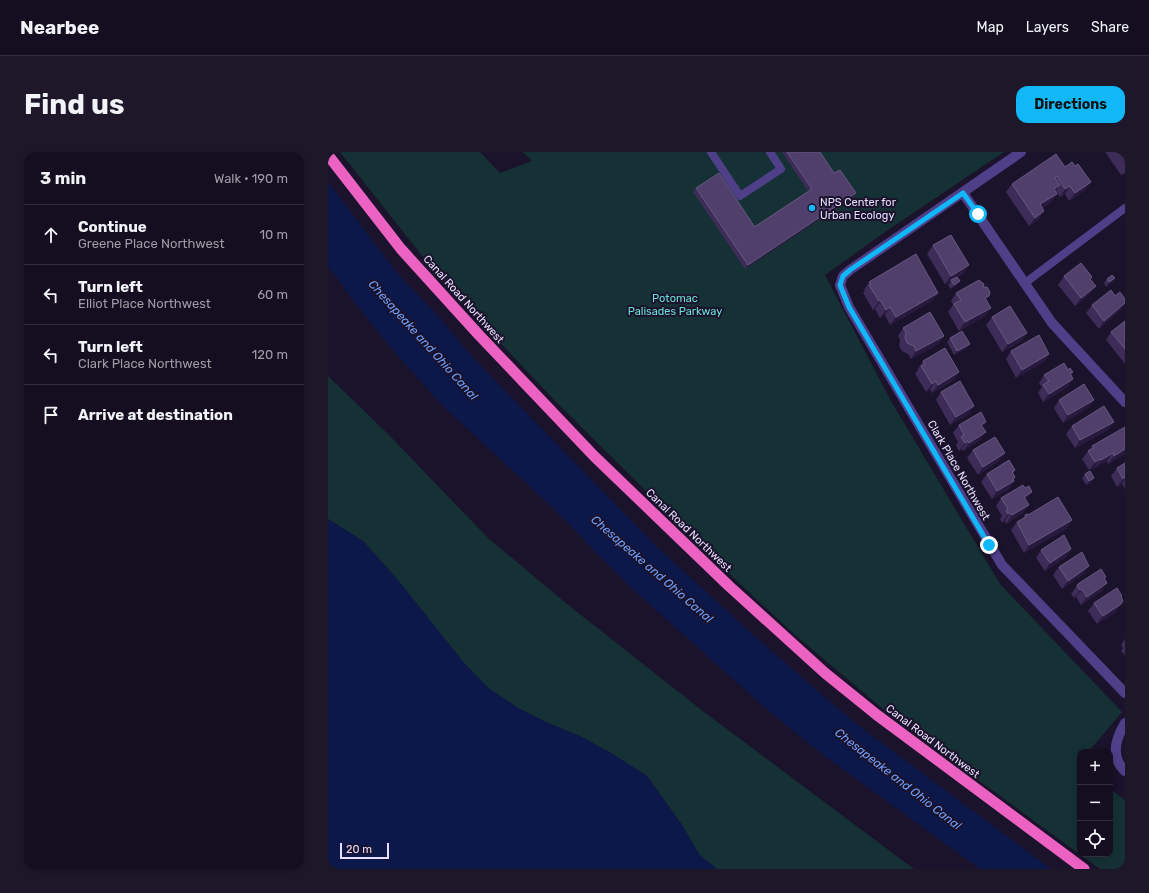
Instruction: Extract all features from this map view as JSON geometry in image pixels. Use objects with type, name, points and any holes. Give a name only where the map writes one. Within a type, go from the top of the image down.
[{"type":"highway","name":"Canal Road Northwest","points":[[328,155],[401,249],[479,335],[585,446],[735,592],[825,673],[877,715],[1084,869]]},
{"type":"street","points":[[1021,152],[963,193],[1052,323],[1125,402]]},
{"type":"street","name":"Clark Place Northwest","points":[[963,193],[846,273],[840,285],[842,294],[996,556],[1017,582],[1125,693]]},
{"type":"street","points":[[1125,723],[1119,733],[1116,745],[1118,763],[1125,771]]},
{"type":"lane","points":[[711,152],[740,196],[781,169],[770,152]]},
{"type":"lane","points":[[1025,283],[1125,208]]},
{"type":"green space","name":"Potomac Palisades Parkway","points":[[340,152],[480,152],[500,173],[532,161],[523,152],[1004,152],[885,232],[825,275],[891,401],[1000,584],[1122,712],[1091,749],[1077,749],[1077,852],[896,720],[795,635],[737,581],[558,404],[476,317],[427,262]]},
{"type":"green space","points":[[328,376],[388,434],[488,538],[567,604],[704,712],[914,869],[717,869],[699,855],[682,825],[647,776],[582,737],[548,723],[518,708],[488,688],[464,663],[397,579],[363,541],[328,519]]},
{"type":"green space","name":"Potomac Palisades Parkway","points":[[1113,791],[1125,800],[1125,869],[1100,869],[1084,857],[1113,857]]},
{"type":"water","name":"Chesapeake and Ohio Canal","points":[[328,182],[398,274],[438,316],[476,361],[658,548],[760,641],[855,723],[1051,869],[980,869],[822,754],[770,712],[627,584],[555,510],[442,405],[396,354],[355,303],[328,266]]},
{"type":"water","points":[[328,519],[363,541],[397,579],[464,663],[488,688],[518,708],[548,723],[582,737],[647,776],[682,825],[699,854],[717,869],[328,869]]},
{"type":"building","name":"NPS Center for Urban Ecology","points":[[787,152],[820,152],[834,173],[840,170],[856,193],[748,265],[696,188],[719,173],[754,226],[756,226],[812,189]]},
{"type":"building","points":[[1056,154],[1065,167],[1072,162],[1075,166],[1078,164],[1091,182],[1075,193],[1070,186],[1065,189],[1057,176],[1055,178],[1060,185],[1054,189],[1057,194],[1040,204],[1044,211],[1035,218],[1012,184]]},
{"type":"building","points":[[951,235],[969,265],[951,276],[933,245]]},
{"type":"building","points":[[916,254],[938,293],[896,317],[890,307],[886,310],[881,301],[879,301],[869,285],[871,284],[869,282]]},
{"type":"building","points":[[1081,263],[1092,277],[1090,279],[1096,286],[1081,298],[1064,276]]},
{"type":"building","points":[[1112,275],[1115,278],[1109,282],[1107,279]]},
{"type":"building","points":[[957,277],[960,281],[954,285],[951,280]]},
{"type":"building","points":[[979,280],[984,284],[983,287],[987,287],[990,292],[989,296],[985,298],[991,308],[965,322],[954,304],[961,300],[956,293]]},
{"type":"building","points":[[1111,290],[1115,296],[1120,292],[1125,299],[1125,303],[1104,321],[1092,305]]},
{"type":"building","points":[[1010,306],[1027,333],[1008,344],[992,317]]},
{"type":"building","points":[[930,312],[944,336],[916,351],[914,346],[907,343],[905,338],[906,332],[903,328]]},
{"type":"building","points":[[1125,321],[1125,349],[1111,332]]},
{"type":"building","points":[[962,331],[970,344],[957,351],[950,338]]},
{"type":"building","points":[[1039,335],[1049,354],[1022,370],[1011,351]]},
{"type":"building","points":[[945,348],[959,372],[938,385],[936,381],[932,384],[921,366],[925,364],[923,361]]},
{"type":"building","points":[[1064,363],[1068,370],[1070,368],[1073,372],[1070,373],[1073,379],[1049,394],[1043,385],[1049,381],[1044,375]]},
{"type":"building","points":[[960,381],[974,406],[956,417],[941,392]]},
{"type":"building","points":[[1084,384],[1094,400],[1068,415],[1059,400]]},
{"type":"building","points":[[1104,406],[1114,422],[1080,440],[1072,426]]},
{"type":"building","points":[[981,412],[986,422],[981,425],[986,432],[969,443],[968,441],[965,443],[961,437],[964,435],[959,425]]},
{"type":"building","points":[[1125,427],[1125,449],[1114,456],[1113,453],[1095,462],[1088,451],[1094,448],[1092,446]]},
{"type":"building","points":[[995,437],[1005,453],[983,467],[973,450]]},
{"type":"building","points":[[1009,460],[1015,470],[1012,472],[1015,477],[1013,479],[1014,481],[997,491],[987,474]]},
{"type":"building","points":[[1125,463],[1125,477],[1123,479],[1117,468]]},
{"type":"building","points":[[1090,471],[1094,478],[1089,481],[1085,474]]},
{"type":"building","points":[[1023,485],[1025,488],[1029,486],[1032,492],[1024,497],[1029,505],[1012,515],[1010,513],[1008,514],[1006,511],[1008,509],[1001,498]]},
{"type":"building","points":[[1058,497],[1072,520],[1029,545],[1017,522],[1026,517],[1025,515],[1028,515]]},
{"type":"building","points":[[1064,535],[1071,549],[1050,563],[1041,550]]},
{"type":"building","points":[[1082,552],[1089,566],[1068,581],[1059,567]]},
{"type":"building","points":[[1101,569],[1106,577],[1104,578],[1107,583],[1087,597],[1082,589],[1080,590],[1077,586],[1078,584]]},
{"type":"building","points":[[1117,588],[1123,601],[1103,616],[1094,603]]},
{"type":"place","name":"NPS Center for Urban Ecology","points":[[812,208]]},
{"type":"route","points":[[978,214],[963,193],[850,270],[843,276],[840,285],[842,294],[849,307],[989,545]]}]
